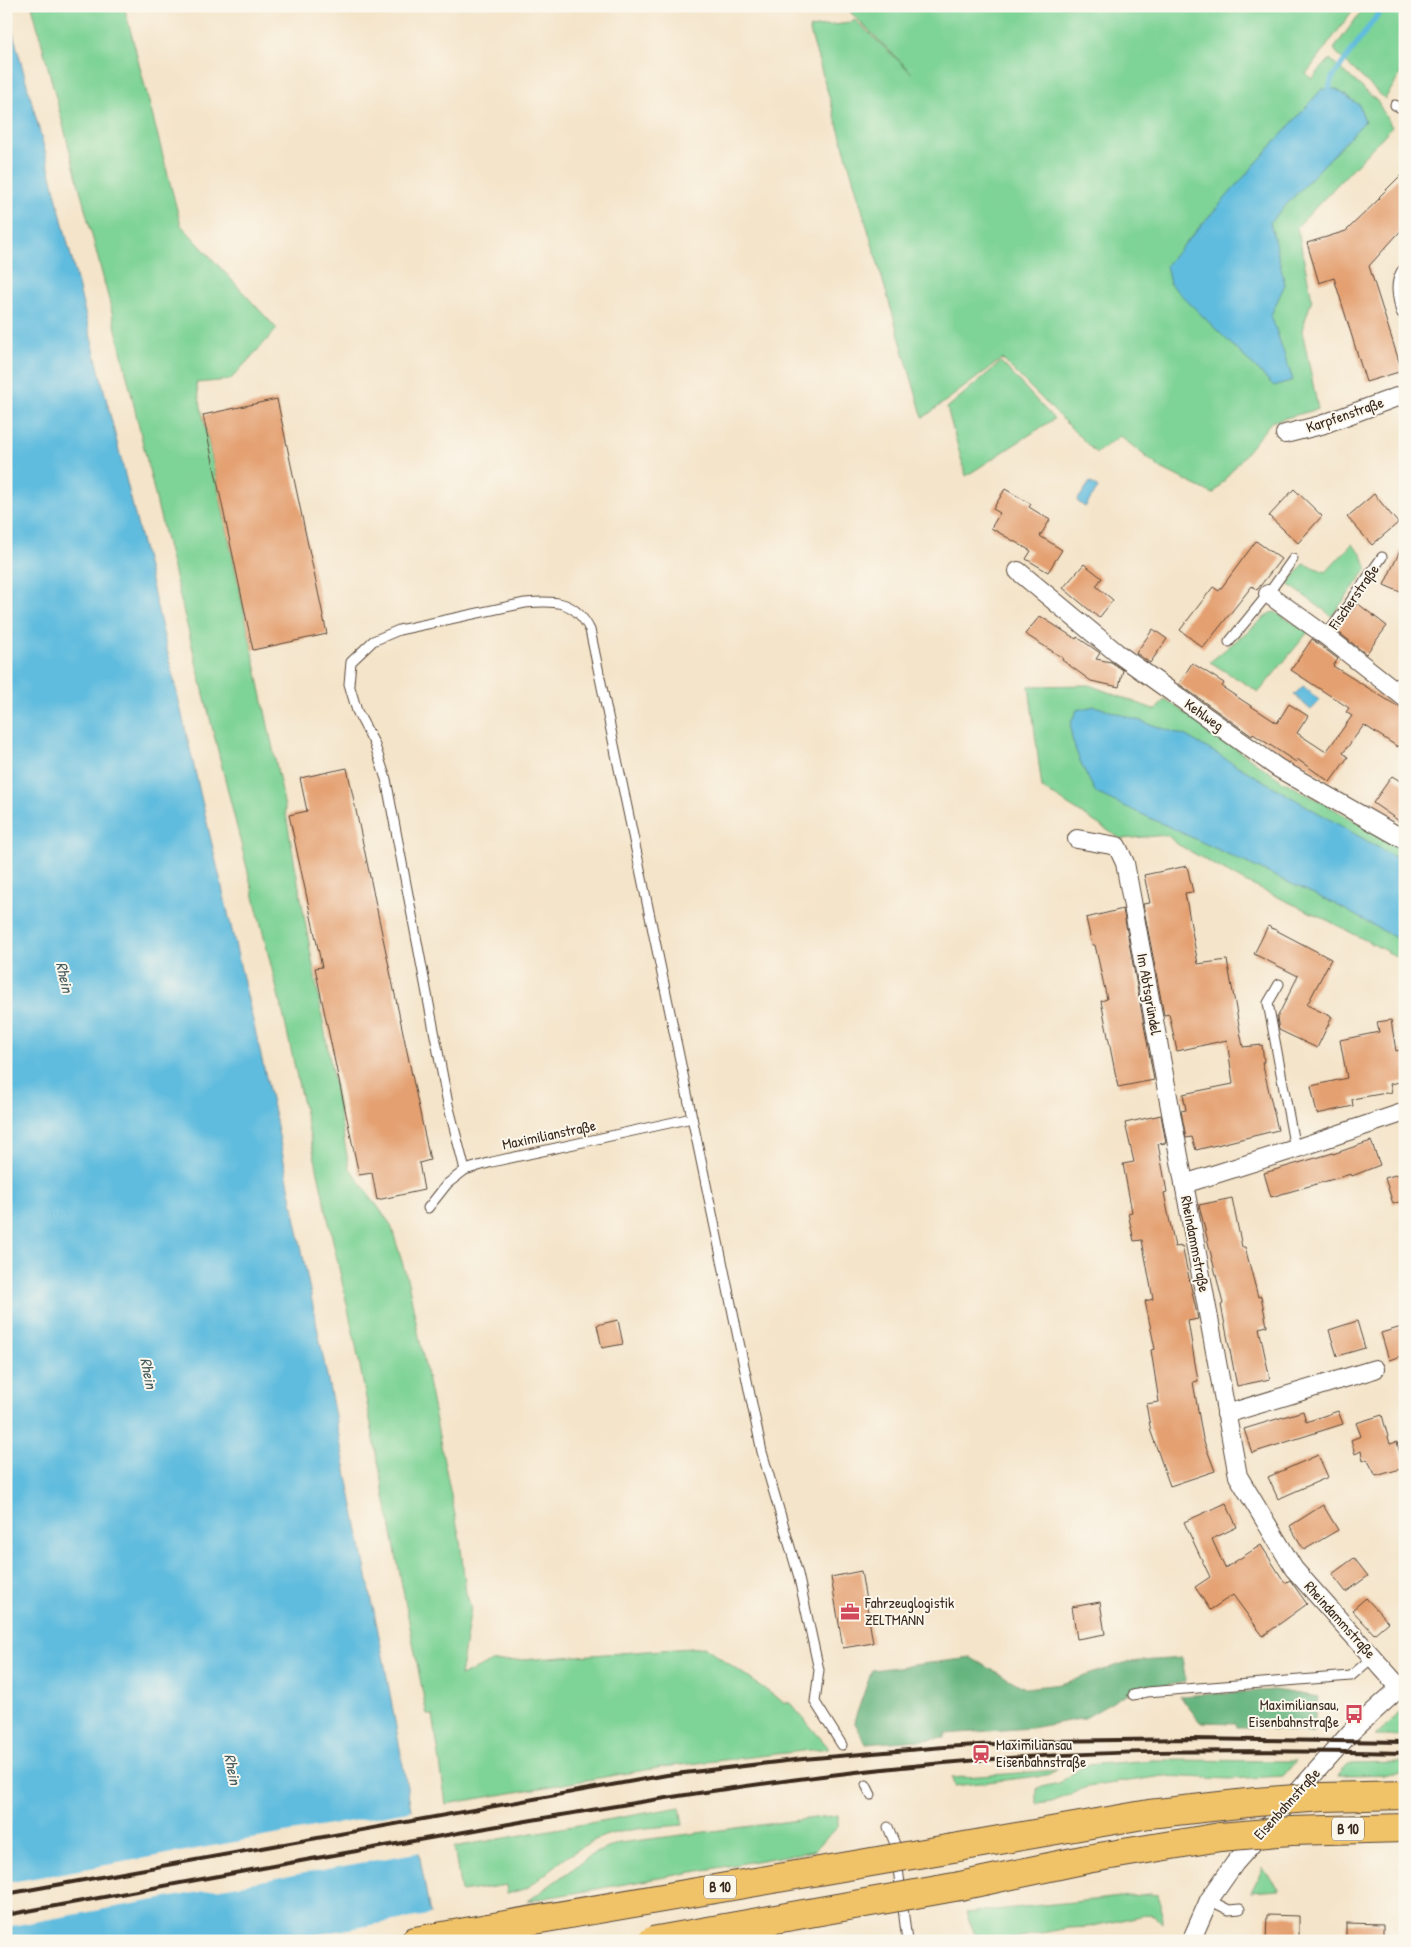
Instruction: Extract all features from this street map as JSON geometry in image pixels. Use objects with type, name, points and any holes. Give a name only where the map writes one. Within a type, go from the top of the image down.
[{"type":"highway","name":"B 10","points":[[415,1941],[1149,1814],[1256,1802],[1323,1797],[1405,1796]]},
{"type":"highway","name":"B 10","points":[[652,1941],[960,1886],[1087,1859],[1220,1837],[1291,1832],[1405,1828]]},
{"type":"street","points":[[1405,274],[1401,282],[1405,310]]},
{"type":"street","name":"Karpfenstraße","points":[[1285,434],[1322,425],[1405,394]]},
{"type":"street","name":"Kehlweg","points":[[1018,571],[1117,653],[1278,768],[1405,840]]},
{"type":"street","name":"Fischerstraße","points":[[1268,594],[1326,636],[1405,698]]},
{"type":"street","name":"Im Abtsgründel","points":[[1077,839],[1117,846],[1125,862],[1184,1184]]},
{"type":"street","name":"Rheindammstraße","points":[[1402,1685],[1294,1569],[1238,1476],[1184,1184],[1405,1112]]},
{"type":"street","points":[[1226,1414],[1375,1369]]},
{"type":"street","name":"Eisenbahnstraße","points":[[1191,1941],[1209,1900],[1235,1863],[1351,1732],[1402,1685]]},
{"type":"lane","points":[[1395,104],[1405,110]]},
{"type":"lane","name":"Fischerstraße","points":[[1326,636],[1382,557]]},
{"type":"lane","points":[[1229,642],[1268,594],[1293,559]]},
{"type":"lane","points":[[464,1170],[448,1104],[386,778],[374,742],[358,711],[349,684],[351,662],[373,641],[399,630],[525,603],[546,601],[574,608],[584,618],[590,630],[762,1452],[798,1574],[819,1670],[815,1702],[842,1746]]},
{"type":"lane","points":[[1279,984],[1268,1004],[1295,1149]]},
{"type":"lane","name":"Maximilianstraße","points":[[428,1208],[447,1184],[464,1170],[492,1162],[692,1118]]},
{"type":"lane","points":[[1133,1695],[1146,1692],[1351,1676],[1373,1656]]},
{"type":"lane","points":[[866,1785],[871,1795]]},
{"type":"lane","points":[[888,1827],[894,1844],[907,1941]]},
{"type":"lane","points":[[1209,1900],[1229,1910],[1240,1909]]},
{"type":"green space","points":[[32,6],[124,6],[181,225],[277,329],[230,380],[196,383],[282,792],[349,1167],[391,1225],[408,1282],[460,1540],[466,1593],[471,1608],[460,1676],[492,1662],[705,1647],[783,1702],[790,1703],[829,1748],[663,1767],[446,1804],[433,1715],[427,1715],[355,1341],[284,1018],[159,512],[111,308]]},
{"type":"green space","points":[[849,6],[1356,6],[1306,74],[1312,79],[1330,59],[1377,101],[1392,127],[1297,227],[1312,299],[1302,330],[1318,409],[1271,422],[1213,494],[1159,467],[1120,436],[1096,453],[1002,359],[923,418],[809,28],[850,23],[855,20],[912,73],[851,13]]},
{"type":"green space","points":[[1365,6],[1405,6],[1405,67],[1385,99],[1340,57],[1334,49]]},
{"type":"green space","points":[[1001,362],[1054,419],[966,476],[947,408]]},
{"type":"green space","points":[[1352,544],[1362,555],[1367,569],[1332,616],[1288,584],[1304,564],[1326,572]]},
{"type":"green space","points":[[1275,612],[1308,632],[1259,692],[1210,662],[1270,613]]},
{"type":"green space","points":[[1089,685],[1156,710],[1165,699],[1281,780],[1405,848],[1405,961],[1325,919],[1245,882],[1177,844],[1167,835],[1121,839],[1042,788],[1029,686]]},
{"type":"green space","points":[[971,1658],[1025,1688],[1061,1684],[1127,1662],[1182,1658],[1186,1682],[1130,1692],[1085,1718],[1031,1728],[945,1734],[945,1738],[866,1744],[854,1721],[872,1670]]},
{"type":"green space","points":[[1274,1690],[1318,1697],[1313,1732],[1271,1730],[1270,1727],[1237,1727],[1236,1723],[1200,1722],[1180,1696]]},
{"type":"green space","points":[[1405,1708],[1405,1736],[1375,1736]]},
{"type":"green space","points":[[1153,1760],[1296,1761],[1283,1776],[1229,1779],[1164,1776],[1087,1787],[1052,1802],[1037,1804],[1037,1788],[1059,1783],[1085,1765]]},
{"type":"green space","points":[[1405,1763],[1405,1774],[1338,1775],[1348,1764]]},
{"type":"green space","points":[[1057,1770],[1047,1775],[954,1786],[952,1778]]},
{"type":"green space","points":[[680,1807],[683,1825],[629,1830],[599,1838],[577,1850],[527,1888],[507,1894],[506,1885],[461,1892],[454,1847]]},
{"type":"green space","points":[[838,1815],[838,1827],[813,1851],[528,1901],[593,1854],[619,1843]]},
{"type":"green space","points":[[1263,1868],[1279,1890],[1251,1892]]},
{"type":"green space","points":[[1150,1894],[1158,1895],[1161,1904],[1162,1923],[1156,1916],[1150,1914],[1088,1927],[1068,1928],[999,1941],[978,1941],[966,1913]]},
{"type":"water","name":"Rhein","points":[[6,7],[45,151],[148,568],[275,1116],[384,1661],[435,1941],[6,1941]]},
{"type":"water","points":[[1322,89],[1336,89],[1359,105],[1365,121],[1270,222],[1285,284],[1271,315],[1293,380],[1274,386],[1170,284],[1166,265]]},
{"type":"water","points":[[1090,482],[1098,488],[1085,507],[1077,501]]},
{"type":"water","points":[[1303,686],[1320,701],[1311,710],[1294,695]]},
{"type":"water","points":[[1095,706],[1186,736],[1405,863],[1405,943],[1335,904],[1096,793],[1079,759],[1071,732],[1072,721],[1077,710]]},
{"type":"pier","points":[[414,1810],[421,1852],[6,1927],[6,1883]]},
{"type":"pier","points":[[433,1914],[437,1941],[282,1941]]},
{"type":"building","points":[[1405,171],[1405,226],[1369,266],[1402,371],[1366,382],[1334,278],[1319,283],[1307,243],[1346,231]]},
{"type":"building","points":[[277,399],[327,634],[253,650],[203,415]]},
{"type":"building","points":[[1005,489],[1031,504],[1029,507],[1050,520],[1040,536],[1062,550],[1048,572],[1026,559],[1031,551],[991,528],[1000,513],[993,509]]},
{"type":"building","points":[[1294,489],[1322,516],[1298,543],[1269,516]]},
{"type":"building","points":[[1374,494],[1398,523],[1372,545],[1347,517]]},
{"type":"building","points":[[1405,540],[1405,594],[1384,585]]},
{"type":"building","points":[[1256,541],[1281,559],[1257,590],[1252,586],[1203,648],[1180,630],[1213,587],[1219,591]]},
{"type":"building","points":[[1084,564],[1102,578],[1096,586],[1113,600],[1099,618],[1063,588]]},
{"type":"building","points":[[1357,603],[1387,626],[1366,654],[1337,631]]},
{"type":"building","points":[[1040,616],[1076,639],[1077,637],[1100,653],[1096,659],[1111,662],[1123,670],[1119,687],[1091,681],[1062,660],[1063,658],[1025,634]]},
{"type":"building","points":[[1153,629],[1167,639],[1150,663],[1136,653]]},
{"type":"building","points":[[1312,639],[1338,659],[1333,666],[1405,711],[1405,737],[1398,747],[1364,725],[1343,753],[1348,757],[1330,782],[1297,759],[1296,762],[1253,734],[1252,736],[1179,684],[1192,663],[1224,683],[1222,687],[1277,723],[1289,704],[1308,716],[1297,733],[1326,752],[1352,716],[1346,712],[1349,708],[1291,670]]},
{"type":"building","points":[[347,768],[430,1160],[419,1163],[424,1190],[377,1200],[372,1173],[359,1175],[315,968],[322,967],[289,815],[307,811],[300,778]]},
{"type":"building","points":[[1392,776],[1405,784],[1405,812],[1399,821],[1373,803]]},
{"type":"building","points":[[1187,866],[1193,892],[1185,893],[1198,964],[1227,960],[1243,1047],[1262,1045],[1264,1062],[1262,1062],[1278,1130],[1196,1150],[1192,1137],[1186,1138],[1181,1111],[1186,1110],[1183,1094],[1233,1084],[1227,1040],[1177,1051],[1169,1014],[1164,1015],[1143,904],[1150,903],[1144,875]]},
{"type":"building","points":[[1123,909],[1154,1080],[1118,1087],[1101,1001],[1107,999],[1095,945],[1092,945],[1086,918]]},
{"type":"building","points":[[1268,926],[1331,959],[1307,1005],[1332,1017],[1317,1048],[1279,1030],[1277,1018],[1298,976],[1254,954]]},
{"type":"building","points":[[1391,1020],[1396,1051],[1405,1049],[1405,1081],[1390,1084],[1392,1092],[1352,1099],[1353,1106],[1317,1114],[1311,1086],[1347,1078],[1340,1040],[1379,1032],[1377,1022]]},
{"type":"building","points":[[1161,1115],[1166,1143],[1158,1144],[1167,1192],[1164,1193],[1175,1247],[1182,1246],[1198,1319],[1188,1321],[1198,1381],[1193,1382],[1203,1439],[1215,1471],[1170,1486],[1151,1432],[1146,1404],[1159,1402],[1151,1350],[1155,1349],[1145,1301],[1153,1299],[1142,1240],[1134,1241],[1128,1213],[1132,1212],[1123,1164],[1134,1162],[1125,1123]]},
{"type":"building","points":[[1371,1141],[1380,1165],[1352,1176],[1351,1174],[1271,1197],[1264,1173],[1333,1154]]},
{"type":"building","points":[[1405,1172],[1405,1200],[1393,1204],[1385,1178]]},
{"type":"building","points":[[1232,1198],[1242,1247],[1245,1247],[1258,1297],[1261,1296],[1267,1326],[1259,1328],[1270,1379],[1237,1386],[1221,1305],[1223,1304],[1199,1205]]},
{"type":"building","points":[[618,1320],[623,1344],[602,1348],[597,1325]]},
{"type":"building","points":[[1357,1321],[1365,1348],[1337,1356],[1329,1330]]},
{"type":"building","points":[[1405,1326],[1405,1355],[1389,1360],[1381,1333]]},
{"type":"building","points":[[1303,1411],[1306,1422],[1338,1411],[1343,1424],[1252,1453],[1244,1429]]},
{"type":"building","points":[[1382,1415],[1390,1444],[1397,1442],[1404,1468],[1376,1476],[1367,1459],[1363,1461],[1361,1451],[1355,1454],[1351,1440],[1361,1436],[1356,1423]]},
{"type":"building","points":[[1318,1455],[1328,1477],[1278,1499],[1268,1477]]},
{"type":"building","points":[[1226,1503],[1237,1527],[1212,1539],[1225,1568],[1261,1545],[1285,1583],[1290,1580],[1307,1604],[1263,1636],[1233,1595],[1210,1610],[1195,1587],[1210,1577],[1184,1522]]},
{"type":"building","points":[[1323,1505],[1338,1530],[1304,1550],[1290,1526]]},
{"type":"building","points":[[1354,1558],[1368,1576],[1346,1592],[1332,1574]]},
{"type":"building","points":[[861,1571],[873,1643],[843,1648],[831,1577]]},
{"type":"building","points":[[1366,1598],[1388,1622],[1374,1634],[1352,1610]]},
{"type":"building","points":[[1100,1602],[1105,1634],[1077,1639],[1072,1607]]},
{"type":"building","points":[[1267,1915],[1299,1916],[1299,1941],[1266,1941]]},
{"type":"building","points":[[1346,1923],[1383,1924],[1383,1941],[1346,1941]]},
{"type":"waterway","points":[[1327,96],[1332,78],[1384,6]]},
{"type":"railway","points":[[6,1894],[667,1775],[803,1759],[944,1747],[1045,1741],[1192,1739],[1405,1742]]},
{"type":"railway","points":[[6,1915],[320,1857],[563,1815],[671,1797],[835,1774],[1001,1758],[1059,1755],[1232,1751],[1405,1753]]},
{"type":"place","name":"Fahrzeuglogistik ZELTMANN","points":[[850,1612]]},
{"type":"place","name":"Maximiliansau, Eisenbahnstraße","points":[[1354,1714]]},
{"type":"place","name":"Maximiliansau Eisenbahnstraße","points":[[981,1754]]}]
